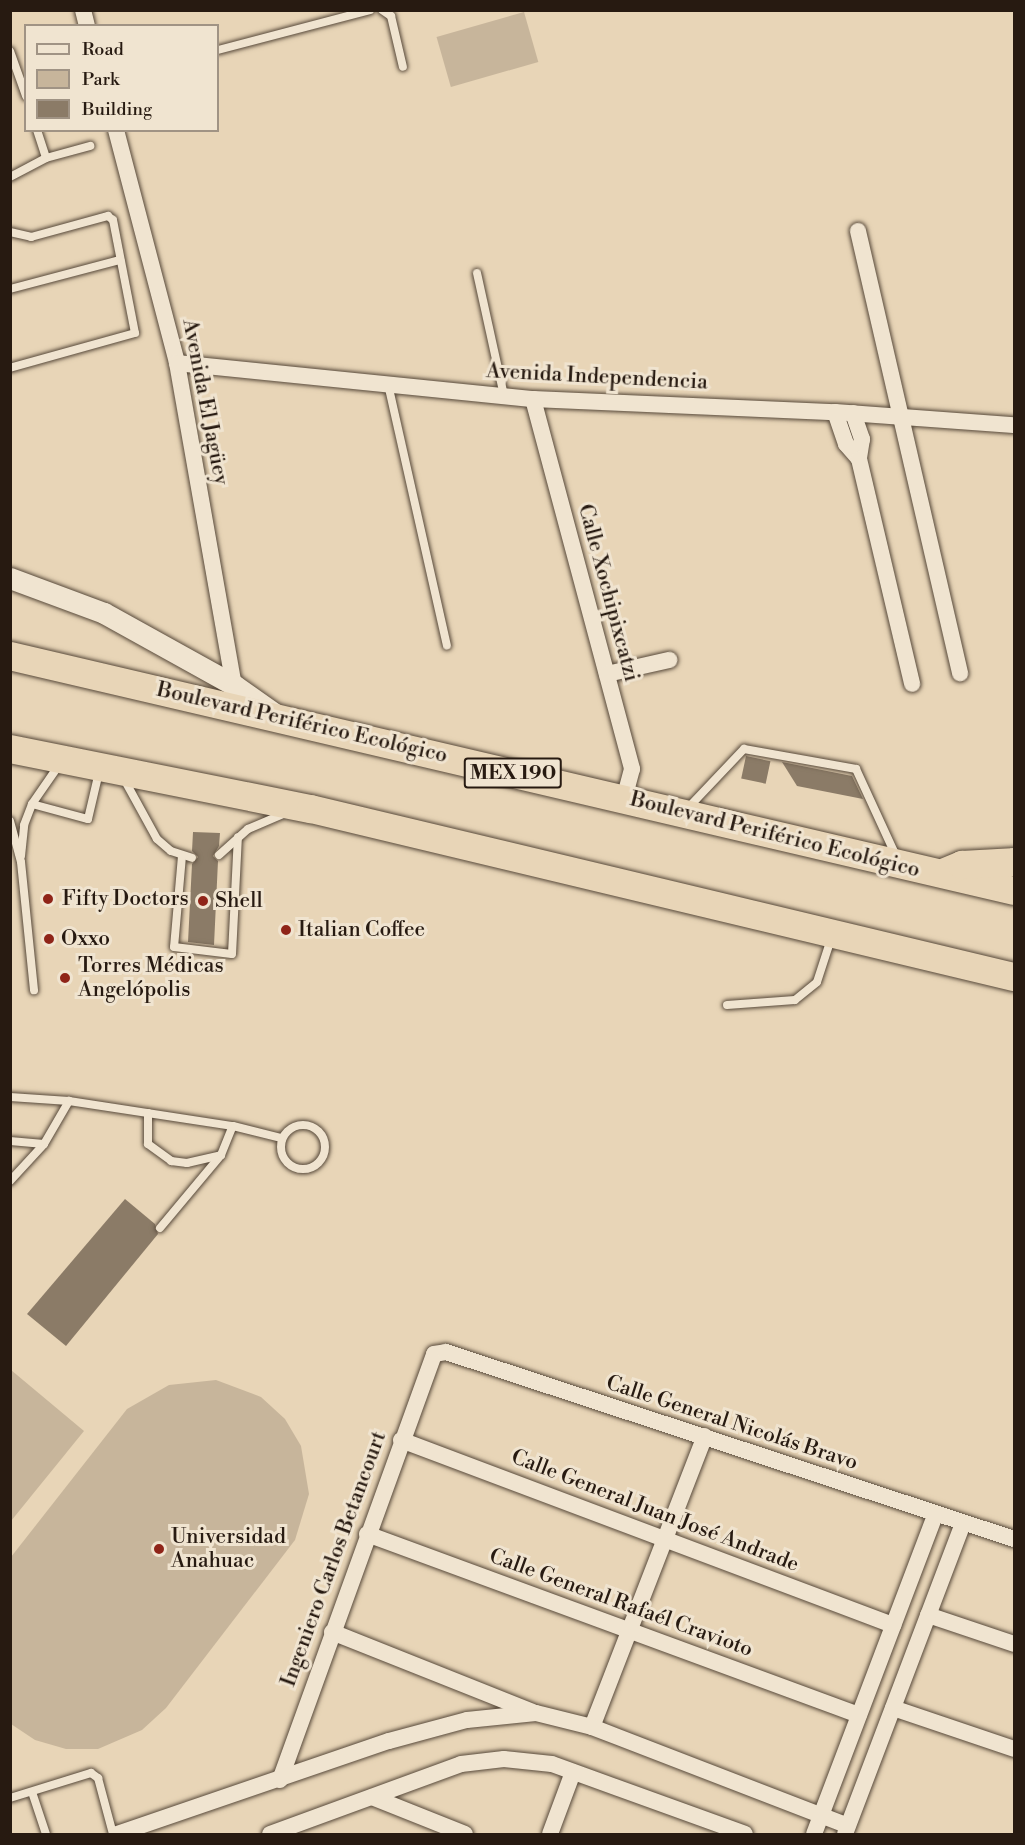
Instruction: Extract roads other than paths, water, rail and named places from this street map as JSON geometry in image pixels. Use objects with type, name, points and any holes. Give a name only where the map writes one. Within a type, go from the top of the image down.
[{"type":"highway","name":"Boulevard Periférico Ecológico","points":[[10,656],[278,716],[938,875],[1014,891]]},
{"type":"highway","points":[[10,749],[110,771],[311,809],[838,937],[1014,977]]},
{"type":"highway","points":[[938,875],[962,865],[1014,862]]},
{"type":"highway","points":[[838,937],[857,950],[897,964],[1014,995]]},
{"type":"street","name":"Avenida El Jagüey","points":[[117,132],[177,363],[234,685]]},
{"type":"street","points":[[858,231],[960,674]]},
{"type":"street","name":"Avenida Independencia","points":[[177,363],[533,399],[835,412],[1014,425]]},
{"type":"street","name":"Calle Xochipixcatzi","points":[[533,399],[632,769],[624,798]]},
{"type":"street","points":[[835,412],[846,444],[859,459]]},
{"type":"street","points":[[853,413],[862,439],[859,459],[912,684]]},
{"type":"street","points":[[10,578],[104,613],[234,685],[278,716]]},
{"type":"street","points":[[607,674],[669,660]]},
{"type":"street","name":"Calle General Nicolás Bravo","points":[[434,1354],[446,1352],[705,1436],[935,1515],[1014,1539]]},
{"type":"street","name":"Ingeniero Carlos Betancourt","points":[[280,1780],[400,1440],[434,1354]]},
{"type":"street","points":[[592,1727],[705,1436]]},
{"type":"street","name":"Calle General Juan José Andrade","points":[[400,1440],[893,1625]]},
{"type":"street","points":[[814,1834],[935,1515]]},
{"type":"street","points":[[332,1632],[536,1713],[592,1727],[821,1816],[847,1830],[963,1524]]},
{"type":"street","name":"Calle General Rafaél Cravioto","points":[[367,1534],[859,1715]]},
{"type":"street","points":[[928,1615],[1014,1644]]},
{"type":"street","points":[[893,1708],[1014,1749]]},
{"type":"street","points":[[115,1834],[280,1780],[389,1741],[467,1720],[536,1713]]},
{"type":"street","points":[[270,1834],[461,1764],[504,1759],[552,1764],[745,1834]]},
{"type":"street","points":[[550,1834],[573,1772]]},
{"type":"street","points":[[372,1797],[465,1834]]},
{"type":"lane","points":[[219,50],[370,10]]},
{"type":"lane","points":[[382,10],[391,16],[403,67]]},
{"type":"lane","points":[[10,51],[24,90]]},
{"type":"lane","points":[[38,132],[46,158]]},
{"type":"lane","points":[[10,177],[46,158],[90,146]]},
{"type":"lane","points":[[10,232],[31,237],[108,216],[113,220],[132,336],[10,368]]},
{"type":"lane","points":[[10,289],[120,260]]},
{"type":"lane","points":[[477,273],[504,396]]},
{"type":"lane","points":[[388,384],[447,645]]},
{"type":"lane","points":[[684,813],[744,749],[856,769],[900,865]]},
{"type":"lane","points":[[21,862],[24,825],[32,804],[63,760]]},
{"type":"lane","points":[[32,804],[88,819],[110,771]]},
{"type":"lane","points":[[110,771],[157,839],[182,856],[192,858]]},
{"type":"lane","points":[[219,855],[238,837],[274,816],[311,809]]},
{"type":"lane","points":[[10,821],[21,862],[34,990]]},
{"type":"lane","points":[[182,856],[174,947],[232,954],[238,837]]},
{"type":"lane","points":[[727,1005],[795,1000],[817,982],[838,937]]},
{"type":"lane","points":[[10,1096],[69,1101],[233,1126],[281,1138]]},
{"type":"lane","points":[[10,1181],[44,1144],[69,1101]]},
{"type":"lane","points":[[148,1113],[148,1144],[171,1161],[187,1163],[221,1155]]},
{"type":"lane","points":[[307,1124],[320,1131],[326,1144],[323,1158],[313,1167],[298,1169],[286,1163],[280,1150],[281,1138],[293,1126],[307,1124]]},
{"type":"lane","points":[[160,1228],[221,1155],[233,1126]]},
{"type":"lane","points":[[10,1141],[44,1144]]},
{"type":"lane","points":[[10,1798],[96,1774],[115,1834]]},
{"type":"lane","points":[[32,1792],[46,1834]]},
{"type":"place","name":"Fifty Doctors","points":[[48,899]]},
{"type":"place","name":"Shell","points":[[203,901]]},
{"type":"place","name":"Italian Coffee","points":[[286,930]]},
{"type":"place","name":"Oxxo","points":[[49,939]]},
{"type":"place","name":"Torres Médicas Angelópolis","points":[[65,978]]},
{"type":"place","name":"Universidad Anahuac","points":[[159,1549]]}]
